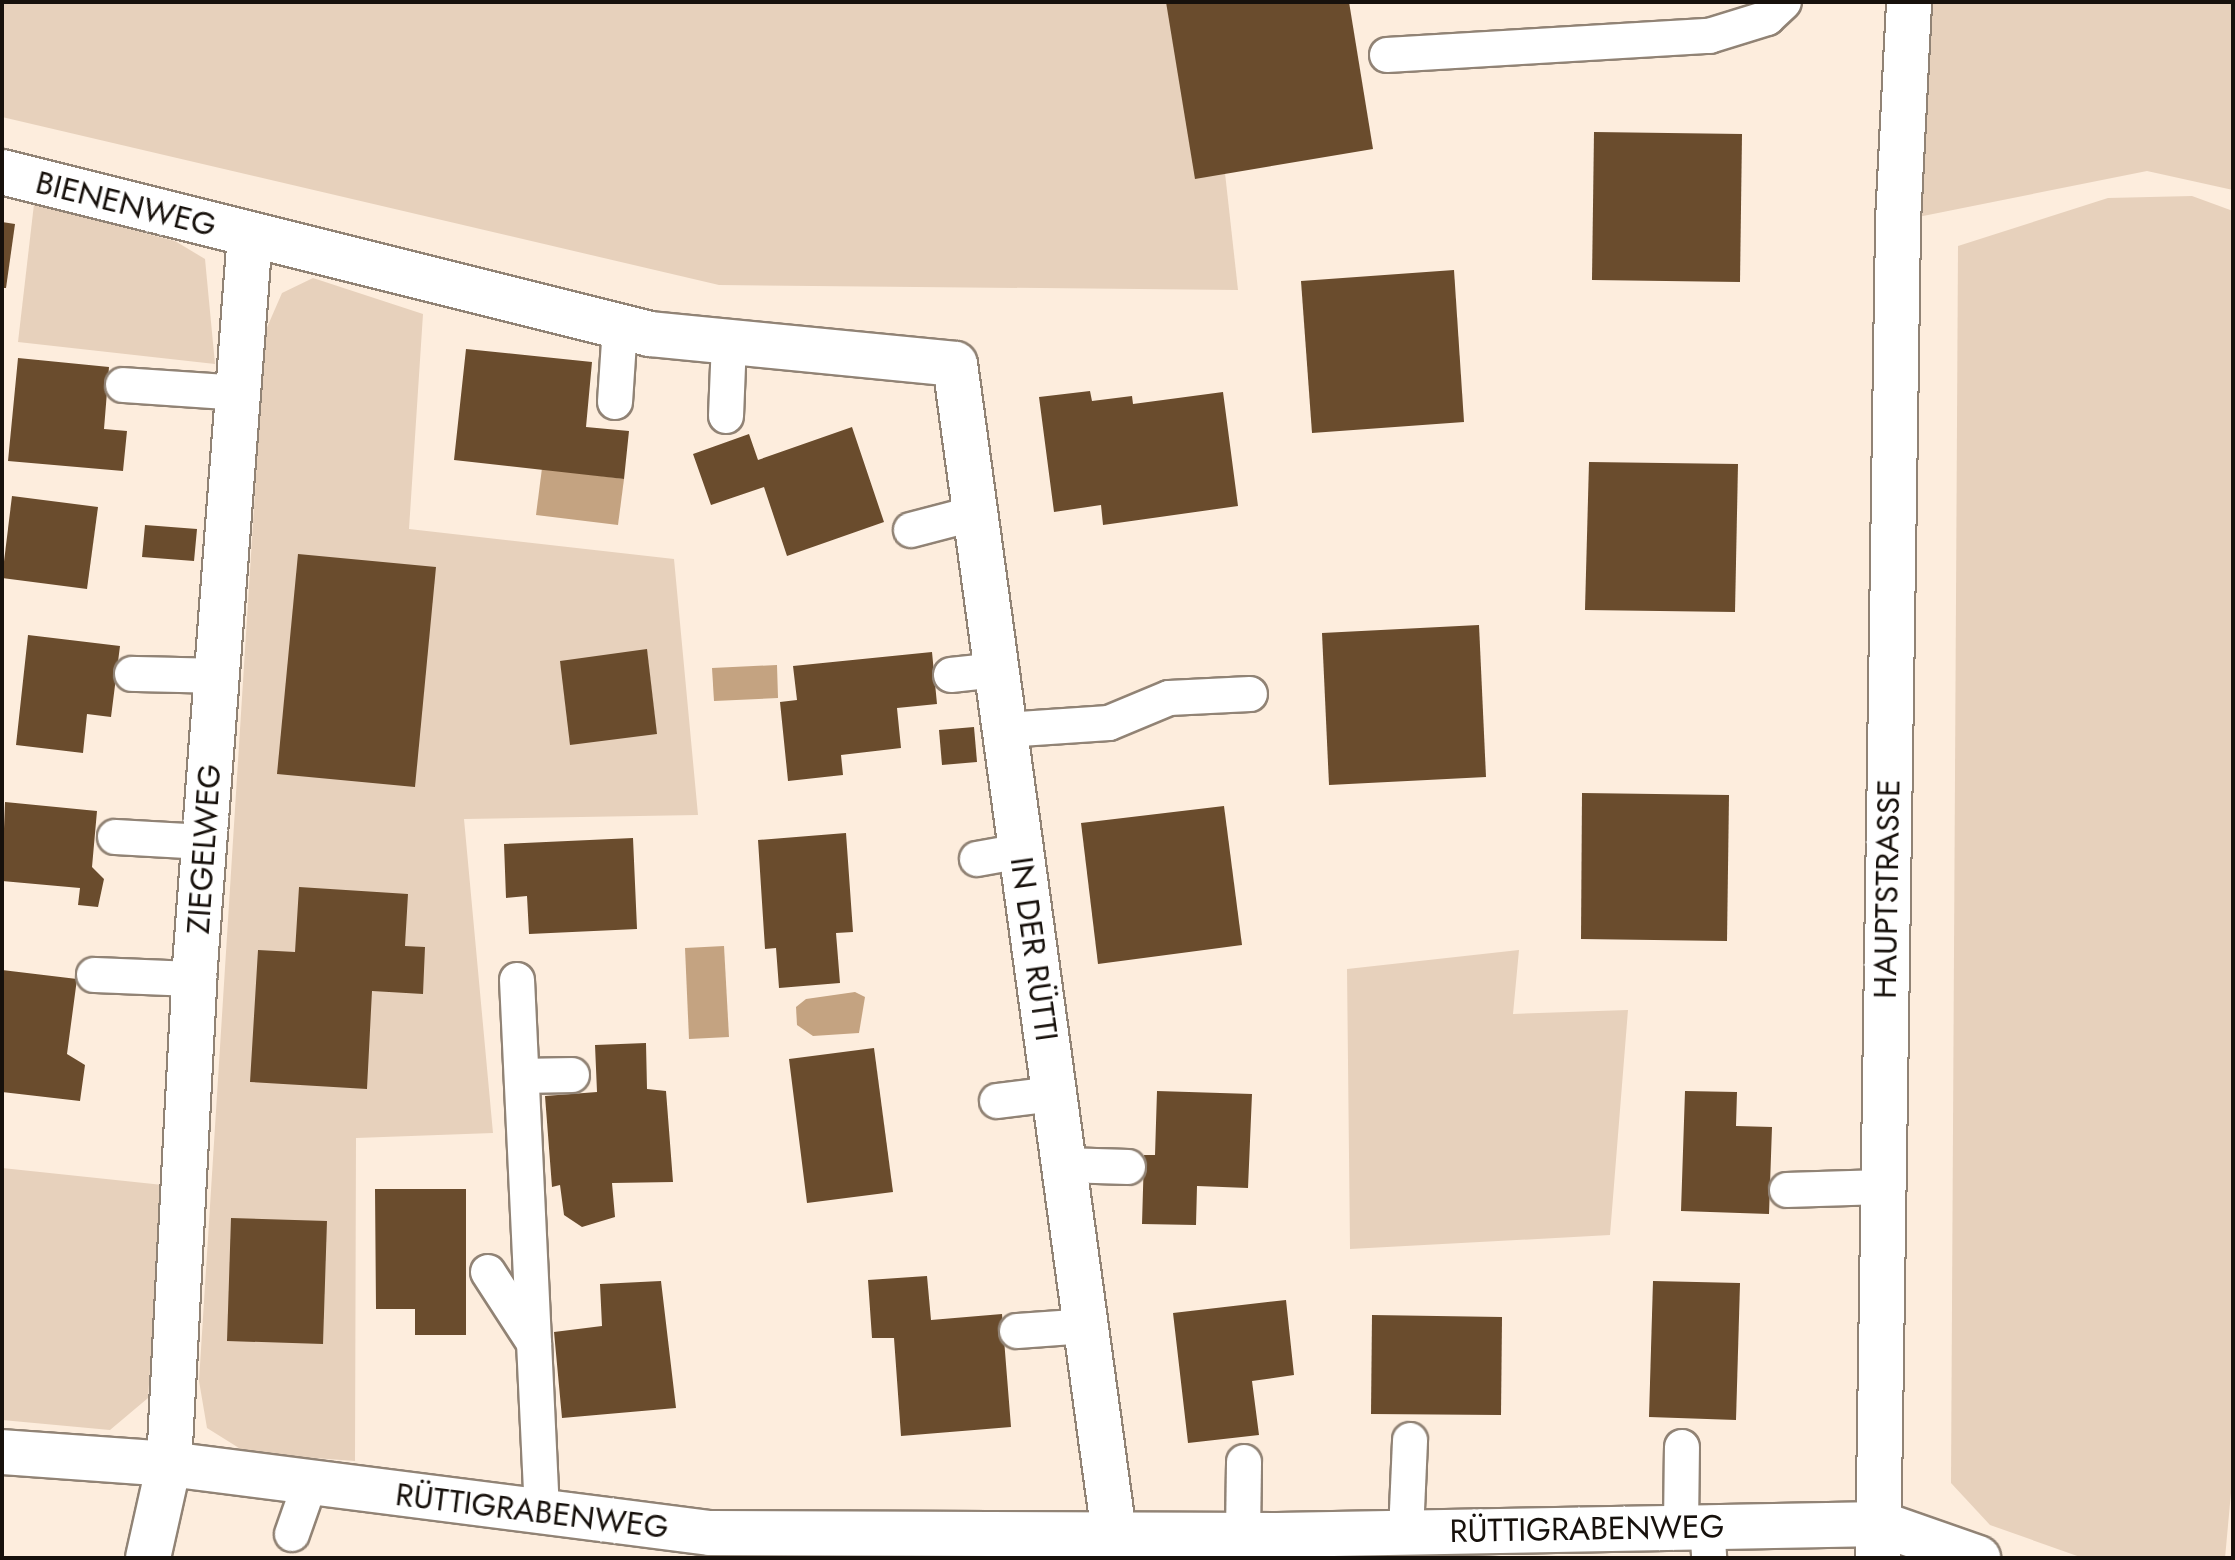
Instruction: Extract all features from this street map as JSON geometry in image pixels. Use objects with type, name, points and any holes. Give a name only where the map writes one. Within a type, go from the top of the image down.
[{"type":"street","name":"HAUPTSTRASSE","points":[[1879,1541],[1898,221],[1909,2]]},
{"type":"street","name":"BIENENWEG","points":[[2,172],[620,327],[729,342],[955,364]]},
{"type":"street","name":"ZIEGELWEG","points":[[148,1558],[169,1464],[194,979],[250,235]]},
{"type":"street","name":"IN DER RÜTTI","points":[[955,364],[1114,1546]]},
{"type":"street","name":"RÜTTIGRABENWEG","points":[[2,1452],[169,1464],[542,1512],[710,1546],[1114,1546],[1266,1543],[1406,1533],[1879,1541],[1978,1558]]},
{"type":"lane","points":[[1387,55],[1709,36],[1767,18],[1784,2]]},
{"type":"lane","points":[[615,402],[620,327]]},
{"type":"lane","points":[[726,416],[729,342]]},
{"type":"lane","points":[[123,385],[239,393]]},
{"type":"lane","points":[[911,530],[976,513]]},
{"type":"lane","points":[[951,675],[996,670]]},
{"type":"lane","points":[[132,674],[217,676]]},
{"type":"lane","points":[[1005,730],[1109,723],[1169,698],[1250,694]]},
{"type":"lane","points":[[115,837],[205,842]]},
{"type":"lane","points":[[977,859],[1021,851]]},
{"type":"lane","points":[[94,975],[194,979]]},
{"type":"lane","points":[[517,980],[542,1512]]},
{"type":"lane","points":[[522,1076],[572,1075]]},
{"type":"lane","points":[[997,1101],[1054,1094]]},
{"type":"lane","points":[[1064,1165],[1128,1167]]},
{"type":"lane","points":[[1787,1190],[1882,1187]]},
{"type":"lane","points":[[488,1272],[534,1344]]},
{"type":"lane","points":[[1017,1331],[1086,1326]]},
{"type":"lane","points":[[1406,1533],[1410,1440]]},
{"type":"lane","points":[[1682,1447],[1699,1537]]},
{"type":"lane","points":[[1244,1462],[1266,1543]]},
{"type":"lane","points":[[292,1534],[310,1483]]},
{"type":"shaded area","points":[[2,2],[1206,2],[1238,290],[719,285],[2,117]]},
{"type":"shaded area","points":[[1909,2],[2233,2],[2233,190],[2147,171],[1898,221]]},
{"type":"shaded area","points":[[2192,196],[2233,211],[2233,1471],[2225,1558],[2083,1558],[1990,1525],[1951,1483],[1958,246],[2108,198]]},
{"type":"shaded area","points":[[34,204],[175,241],[205,259],[215,364],[18,342]]},
{"type":"shaded area","points":[[313,278],[423,314],[409,529],[674,559],[698,815],[464,819],[493,1133],[356,1138],[355,1461],[247,1453],[207,1428],[199,1381],[265,332],[282,293]]},
{"type":"shaded area","points":[[542,468],[624,479],[618,525],[536,515]]},
{"type":"shaded area","points":[[777,665],[778,698],[714,701],[712,668]]},
{"type":"shaded area","points":[[724,946],[729,1037],[689,1039],[685,948]]},
{"type":"shaded area","points":[[1519,950],[1513,1014],[1628,1010],[1610,1235],[1350,1249],[1347,969]]},
{"type":"shaded area","points":[[855,992],[865,997],[859,1033],[813,1036],[797,1025],[796,1007],[806,999]]},
{"type":"shaded area","points":[[2,1168],[163,1185],[148,1398],[110,1430],[2,1420]]},
{"type":"building","points":[[1166,2],[1349,2],[1373,149],[1195,179]]},
{"type":"building","points":[[1594,132],[1742,134],[1740,282],[1592,280]]},
{"type":"building","points":[[2,222],[15,224],[6,288],[2,288]]},
{"type":"building","points":[[1454,270],[1464,422],[1312,433],[1301,281]]},
{"type":"building","points":[[466,349],[592,362],[586,427],[629,431],[624,479],[454,460]]},
{"type":"building","points":[[18,358],[109,367],[104,429],[127,431],[123,471],[8,461]]},
{"type":"building","points":[[1090,391],[1092,401],[1132,396],[1133,404],[1223,392],[1238,506],[1103,525],[1101,505],[1054,512],[1039,397]]},
{"type":"building","points":[[852,427],[884,522],[787,556],[764,487],[711,505],[693,454],[749,434],[758,460]]},
{"type":"building","points":[[1589,462],[1738,464],[1735,612],[1585,610]]},
{"type":"building","points":[[12,496],[98,507],[87,589],[2,578]]},
{"type":"building","points":[[145,525],[197,529],[194,561],[142,557]]},
{"type":"building","points":[[298,554],[436,567],[415,787],[277,774]]},
{"type":"building","points":[[1479,625],[1486,777],[1329,785],[1322,633]]},
{"type":"building","points":[[28,635],[120,646],[111,717],[87,714],[83,753],[16,745]]},
{"type":"building","points":[[647,649],[657,734],[570,745],[560,661]]},
{"type":"building","points":[[932,652],[937,704],[897,708],[901,748],[841,755],[843,775],[788,781],[780,702],[797,700],[793,666]]},
{"type":"building","points":[[974,727],[977,762],[942,765],[939,730]]},
{"type":"building","points":[[1582,793],[1729,795],[1727,941],[1581,939]]},
{"type":"building","points":[[5,802],[97,811],[92,867],[104,879],[98,907],[78,905],[80,888],[2,881]]},
{"type":"building","points":[[1224,806],[1242,945],[1098,964],[1081,823]]},
{"type":"building","points":[[846,833],[853,932],[836,933],[840,983],[779,988],[776,948],[765,949],[758,840]]},
{"type":"building","points":[[633,838],[637,929],[529,934],[527,896],[506,898],[504,844]]},
{"type":"building","points":[[299,887],[408,894],[405,946],[425,947],[423,994],[372,991],[367,1089],[250,1082],[258,950],[295,952]]},
{"type":"building","points":[[2,970],[77,979],[67,1054],[85,1065],[80,1101],[2,1092]]},
{"type":"building","points":[[646,1043],[647,1089],[666,1091],[673,1182],[612,1183],[615,1217],[582,1227],[564,1215],[560,1185],[552,1187],[545,1096],[597,1092],[595,1045]]},
{"type":"building","points":[[874,1048],[893,1192],[807,1203],[789,1059]]},
{"type":"building","points":[[1157,1091],[1252,1094],[1248,1188],[1197,1186],[1196,1225],[1142,1224],[1144,1155],[1155,1155]]},
{"type":"building","points":[[1685,1091],[1737,1092],[1736,1126],[1772,1127],[1769,1214],[1681,1211]]},
{"type":"building","points":[[375,1189],[466,1189],[466,1335],[415,1335],[415,1309],[376,1309]]},
{"type":"building","points":[[231,1218],[327,1221],[323,1344],[227,1341]]},
{"type":"building","points":[[927,1276],[931,1320],[1002,1314],[1011,1427],[901,1436],[894,1338],[872,1338],[868,1280]]},
{"type":"building","points":[[661,1281],[676,1408],[562,1418],[554,1332],[602,1326],[600,1284]]},
{"type":"building","points":[[1653,1281],[1740,1283],[1736,1420],[1649,1417]]},
{"type":"building","points":[[1286,1300],[1294,1375],[1252,1381],[1259,1435],[1188,1443],[1173,1313]]},
{"type":"building","points":[[1372,1315],[1502,1317],[1501,1415],[1371,1414]]}]
